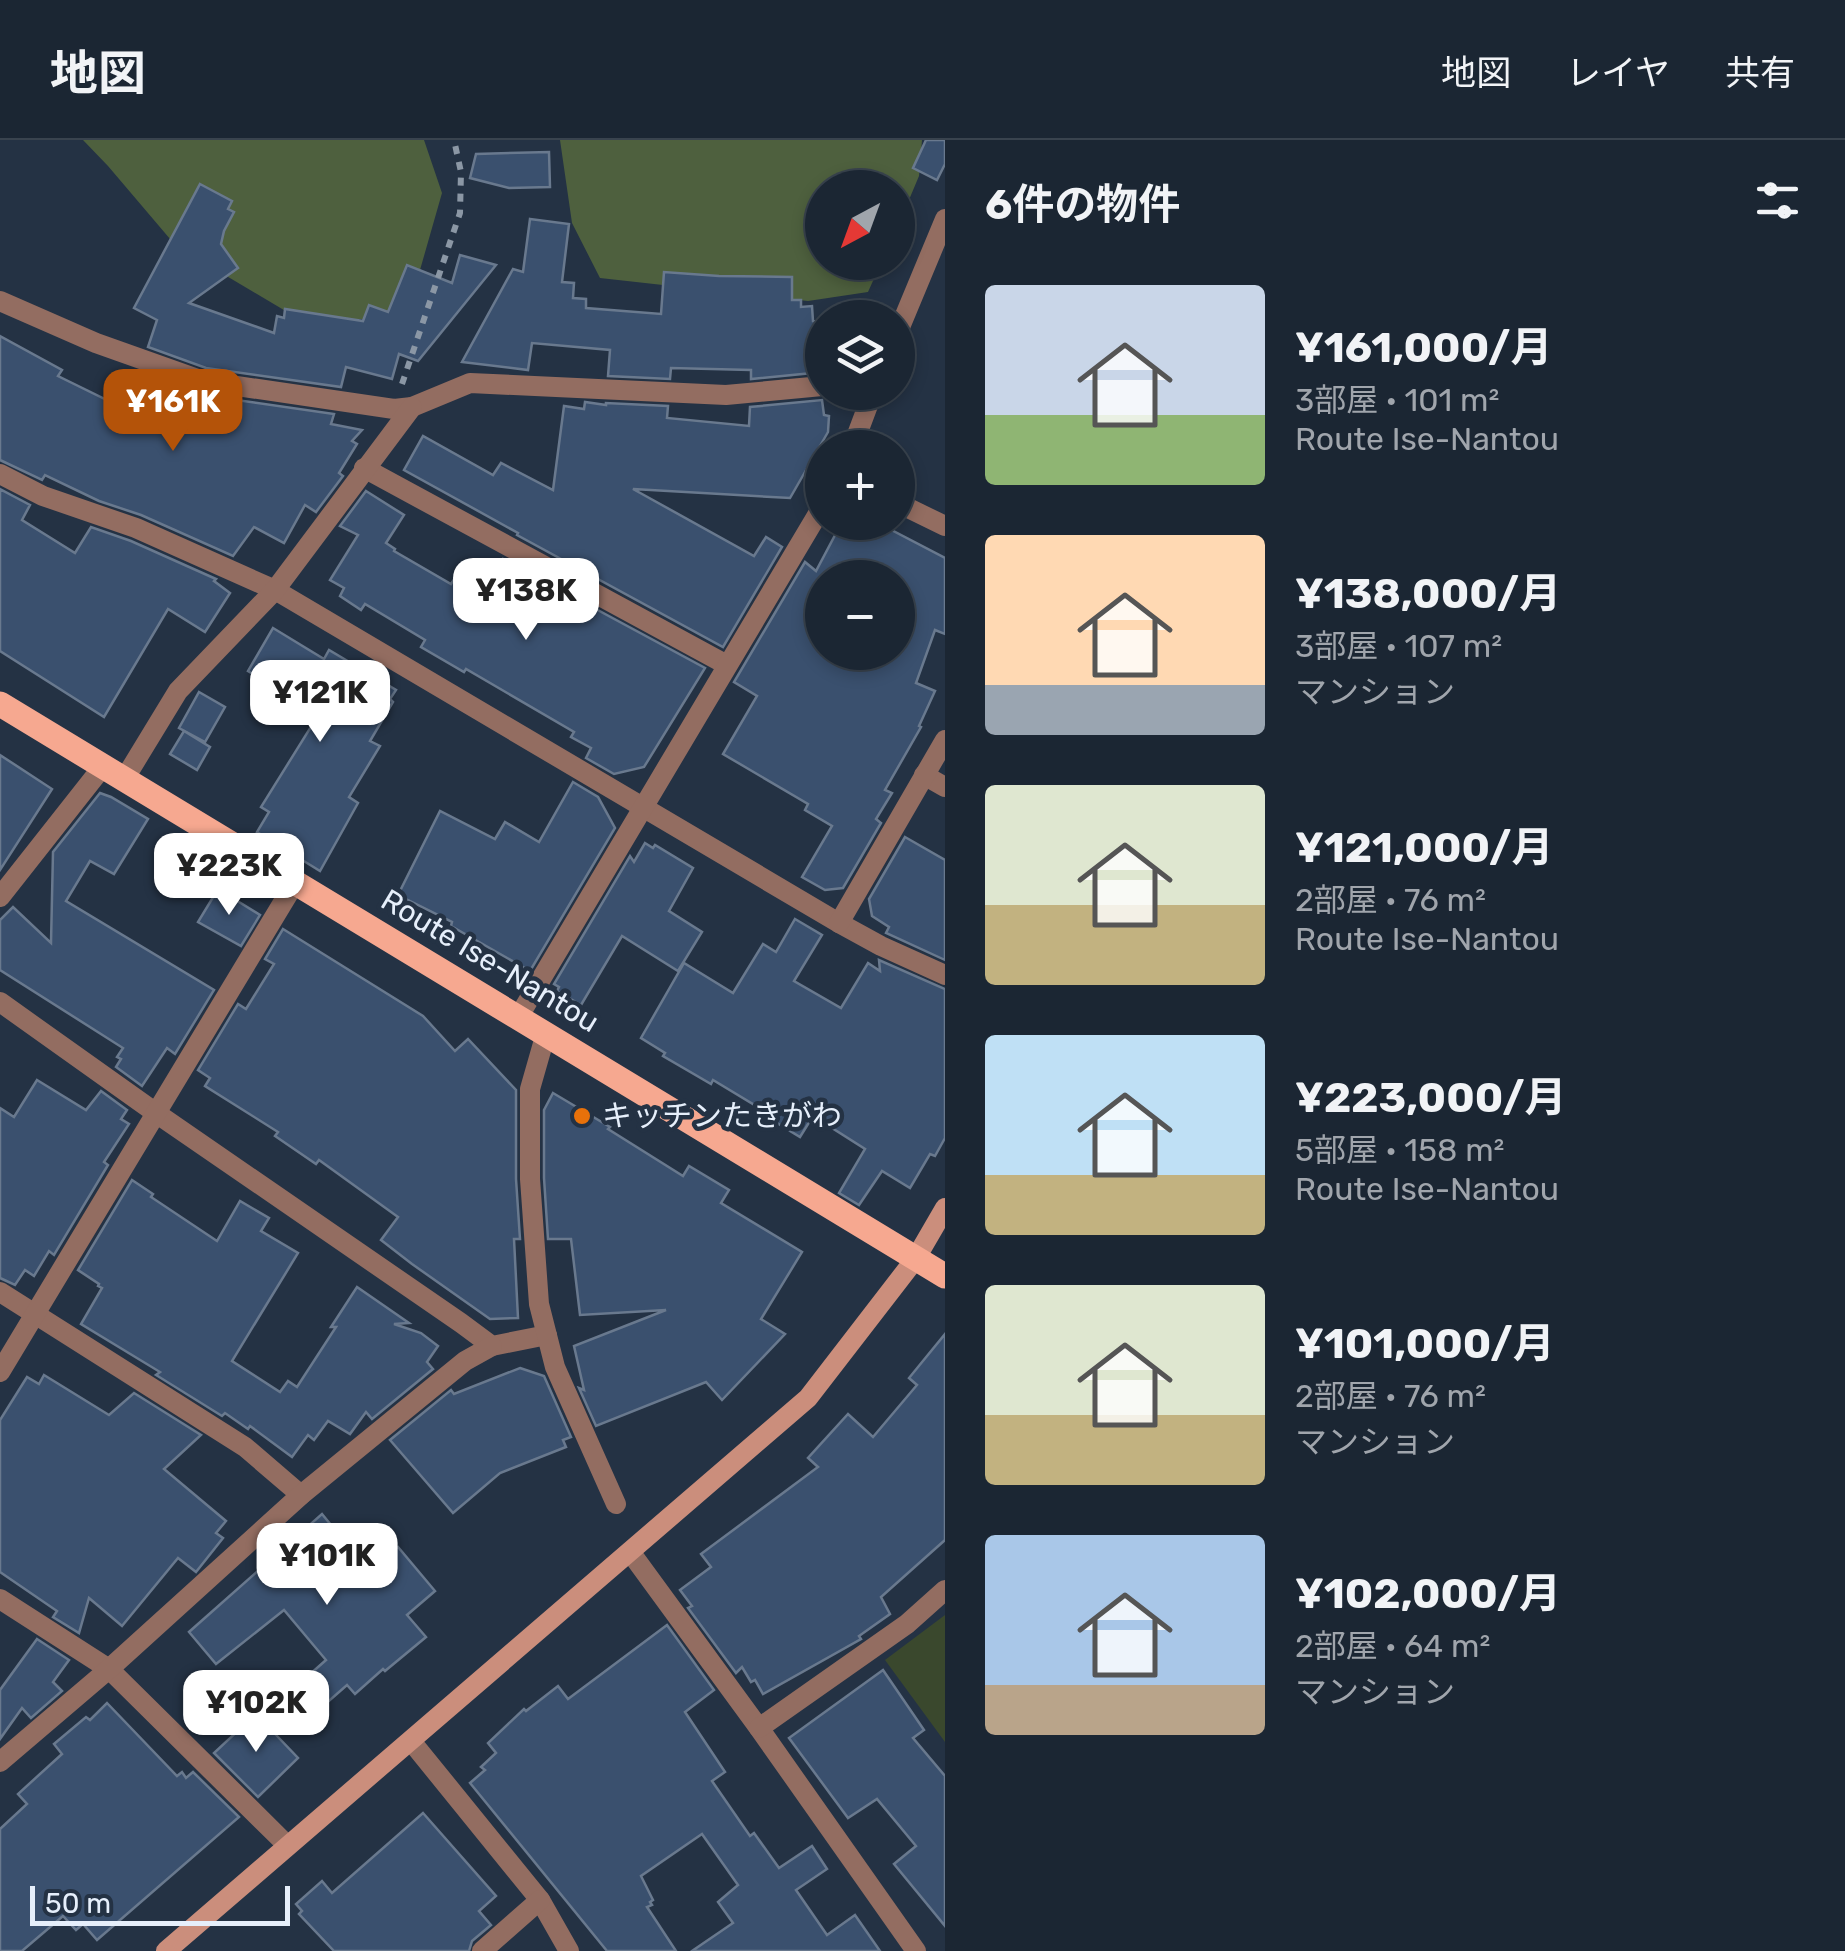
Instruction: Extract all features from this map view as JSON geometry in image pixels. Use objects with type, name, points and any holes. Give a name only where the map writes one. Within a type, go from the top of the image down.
[{"type":"main road","name":"Route Ise-Nantou","points":[[0,704],[945,1276]]},
{"type":"street","points":[[912,300],[943,230]]},
{"type":"street","points":[[0,301],[96,343],[203,381],[403,408],[470,383],[726,394],[805,387]]},
{"type":"street","points":[[0,897],[114,771],[178,691],[275,590],[403,408]]},
{"type":"street","points":[[364,468],[727,665]]},
{"type":"street","points":[[0,474],[42,496],[136,528],[275,590],[839,923],[945,975]]},
{"type":"street","points":[[915,511],[945,526]]},
{"type":"street","points":[[519,1016],[805,534]]},
{"type":"street","points":[[839,923],[945,740]]},
{"type":"street","points":[[924,775],[945,788]]},
{"type":"street","points":[[0,1372],[296,881]]},
{"type":"street","points":[[0,1002],[492,1346]]},
{"type":"street","points":[[546,1033],[530,1089],[530,1179],[538,1304],[555,1367],[616,1504]]},
{"type":"street","points":[[166,1951],[808,1398],[916,1258],[945,1208]]},
{"type":"street","points":[[0,1292],[245,1447],[301,1495]]},
{"type":"street","points":[[0,1762],[301,1495],[465,1362],[492,1346],[547,1335]]},
{"type":"street","points":[[630,1553],[916,1951]]},
{"type":"street","points":[[758,1728],[907,1624],[945,1590]]},
{"type":"street","points":[[0,1599],[109,1669],[287,1845]]},
{"type":"street","points":[[411,1741],[540,1900],[569,1951]]},
{"type":"street","points":[[482,1951],[540,1900]]},
{"type":"path","points":[[403,408],[460,213],[461,172],[454,140]]},
{"type":"green space","points":[[83,140],[424,140],[442,193],[406,319],[299,319],[176,246]]},
{"type":"green space","points":[[560,140],[922,140],[915,186],[915,170],[805,170],[805,280],[873,280],[868,292],[805,301],[600,278],[572,223]]},
{"type":"green space","points":[[945,1615],[945,1742],[885,1660]]},
{"type":"building","points":[[926,140],[945,140],[945,164],[937,180],[913,168]]},
{"type":"building","points":[[549,152],[550,187],[509,188],[470,178],[476,154]]},
{"type":"building","points":[[200,184],[232,201],[228,209],[234,212],[221,244],[238,268],[189,303],[274,333],[277,316],[284,318],[285,309],[363,321],[369,305],[388,312],[407,265],[452,283],[460,255],[496,265],[418,361],[399,354],[392,379],[346,367],[341,387],[206,368],[148,347],[157,320],[134,308]]},
{"type":"building","points":[[530,219],[569,224],[562,282],[574,283],[573,298],[586,299],[586,308],[661,314],[664,272],[792,277],[792,300],[801,300],[801,307],[805,307],[805,374],[751,379],[751,370],[671,368],[670,379],[608,376],[610,350],[532,343],[528,370],[462,362],[513,269],[523,272]]},
{"type":"building","points":[[0,336],[62,370],[58,376],[166,429],[185,389],[201,395],[334,414],[331,424],[362,430],[352,441],[357,444],[339,473],[343,476],[316,512],[305,505],[284,543],[254,527],[233,556],[45,475],[42,480],[0,460]]},
{"type":"building","points":[[585,402],[668,406],[667,418],[749,426],[750,407],[805,402],[805,410],[823,410],[829,416],[828,430],[805,430],[805,472],[790,498],[633,489],[754,556],[766,537],[782,547],[723,647],[404,470],[423,436],[493,475],[501,463],[553,490],[564,406],[584,409]]},
{"type":"building","points":[[0,489],[30,505],[22,520],[75,553],[91,527],[216,579],[230,593],[205,632],[168,609],[104,717],[0,651]]},
{"type":"building","points":[[366,491],[404,515],[386,543],[451,584],[455,578],[483,595],[503,559],[705,668],[644,767],[614,774],[586,758],[591,748],[571,737],[574,732],[421,647],[425,640],[365,604],[361,610],[340,596],[344,588],[330,580],[358,535],[340,526]]},
{"type":"building","points":[[832,540],[910,540],[945,558],[945,634],[935,630],[916,683],[935,691],[921,727],[885,790],[892,793],[876,819],[881,823],[843,888],[825,890],[802,877],[832,826],[805,810],[808,804],[723,754],[757,696],[734,682],[805,562],[805,670],[915,670],[915,560],[822,560]]},
{"type":"building","points":[[273,628],[324,659],[329,650],[396,690],[370,741],[380,746],[349,797],[358,803],[320,871],[257,832],[269,812],[261,807],[319,714],[248,671]]},
{"type":"building","points":[[199,692],[225,707],[205,742],[179,728]]},
{"type":"building","points":[[184,731],[210,747],[197,770],[170,754]]},
{"type":"building","points":[[0,755],[52,789],[0,870]]},
{"type":"building","points":[[573,782],[598,797],[615,828],[530,971],[451,926],[452,922],[398,895],[440,811],[495,839],[505,822],[539,842]]},
{"type":"building","points":[[100,793],[148,819],[114,874],[90,861],[66,901],[214,990],[175,1054],[167,1048],[142,1086],[116,1067],[123,1048],[0,970],[0,920],[13,907],[51,943],[53,852]]},
{"type":"building","points":[[905,837],[945,860],[945,960],[886,933],[889,927],[872,916],[869,899]]},
{"type":"building","points":[[645,843],[693,868],[669,911],[702,932],[678,971],[622,936],[581,1005],[557,991],[559,987],[554,984],[630,856],[634,862]]},
{"type":"building","points":[[218,889],[260,915],[241,946],[198,922]]},
{"type":"building","points":[[795,919],[822,935],[794,981],[841,1008],[868,963],[880,971],[879,960],[945,989],[945,1138],[935,1156],[930,1154],[910,1188],[882,1171],[859,1205],[839,1193],[865,1149],[813,1116],[800,1137],[713,1080],[711,1084],[663,1056],[665,1053],[641,1038],[684,963],[733,993],[763,944],[776,952]]},
{"type":"building","points":[[283,929],[423,1016],[455,1051],[468,1039],[516,1090],[520,1239],[514,1239],[518,1318],[490,1319],[412,1264],[381,1240],[398,1217],[205,1086],[210,1078],[198,1070],[238,1004],[246,1009],[274,964],[265,959]]},
{"type":"building","points":[[37,1080],[86,1110],[101,1091],[127,1110],[121,1119],[129,1124],[54,1255],[49,1251],[34,1276],[25,1270],[15,1285],[0,1278],[0,1108],[14,1117]]},
{"type":"building","points":[[553,1093],[683,1176],[689,1166],[729,1190],[721,1203],[802,1252],[761,1319],[785,1334],[722,1400],[706,1382],[596,1426],[579,1388],[584,1390],[574,1346],[666,1310],[580,1315],[571,1239],[548,1239],[544,1110]]},
{"type":"building","points":[[132,1180],[217,1241],[240,1201],[269,1218],[261,1231],[298,1253],[232,1361],[280,1392],[288,1381],[297,1387],[357,1287],[409,1323],[394,1324],[421,1333],[438,1346],[427,1362],[433,1369],[372,1419],[366,1412],[350,1434],[328,1421],[314,1440],[308,1435],[292,1457],[250,1426],[248,1429],[225,1413],[222,1416],[156,1375],[160,1372],[81,1324],[102,1288],[78,1270]]},
{"type":"building","points":[[945,1334],[945,1540],[881,1597],[890,1614],[859,1636],[861,1639],[763,1694],[742,1667],[736,1673],[688,1608],[692,1606],[680,1590],[711,1567],[701,1554],[818,1467],[808,1458],[848,1414],[873,1437],[917,1385],[909,1378]]},
{"type":"building","points":[[520,1368],[544,1376],[571,1437],[563,1440],[566,1447],[500,1473],[453,1513],[390,1440],[451,1390],[454,1394]]},
{"type":"building","points":[[44,1375],[109,1415],[134,1393],[201,1435],[164,1469],[226,1521],[216,1533],[223,1538],[196,1572],[178,1558],[122,1626],[89,1598],[79,1633],[53,1617],[57,1611],[0,1572],[0,1420],[27,1377],[39,1384]]},
{"type":"building","points":[[322,1514],[354,1553],[366,1543],[381,1561],[398,1547],[435,1591],[407,1615],[426,1637],[355,1694],[347,1685],[322,1707],[300,1683],[326,1660],[284,1610],[216,1664],[189,1632]]},
{"type":"building","points":[[667,1625],[714,1690],[685,1712],[725,1772],[712,1781],[750,1836],[754,1833],[779,1868],[812,1846],[827,1869],[796,1890],[827,1935],[855,1915],[880,1951],[692,1951],[733,1923],[718,1902],[738,1885],[702,1834],[641,1876],[653,1900],[647,1907],[676,1951],[607,1951],[470,1783],[496,1753],[488,1743],[524,1709],[558,1686],[568,1699]]},
{"type":"building","points":[[37,1639],[69,1660],[53,1682],[62,1691],[31,1718],[22,1708],[0,1739],[0,1690]]},
{"type":"building","points":[[883,1670],[924,1730],[913,1738],[945,1776],[945,1926],[894,1864],[916,1846],[877,1799],[848,1818],[789,1738]]},
{"type":"building","points":[[107,1703],[177,1776],[182,1772],[186,1778],[193,1772],[239,1817],[97,1940],[83,1924],[76,1930],[63,1916],[22,1951],[0,1951],[0,1829],[27,1804],[18,1794],[62,1754],[54,1744],[86,1717],[90,1720]]},
{"type":"building","points":[[256,1714],[298,1758],[258,1797],[214,1753]]},
{"type":"building","points":[[423,1813],[496,1896],[479,1911],[491,1925],[472,1941],[469,1951],[334,1951],[299,1914],[302,1911],[296,1904],[322,1881],[332,1893]]},
{"type":"place","name":"キッチンたきがわ","points":[[582,1116]]}]
